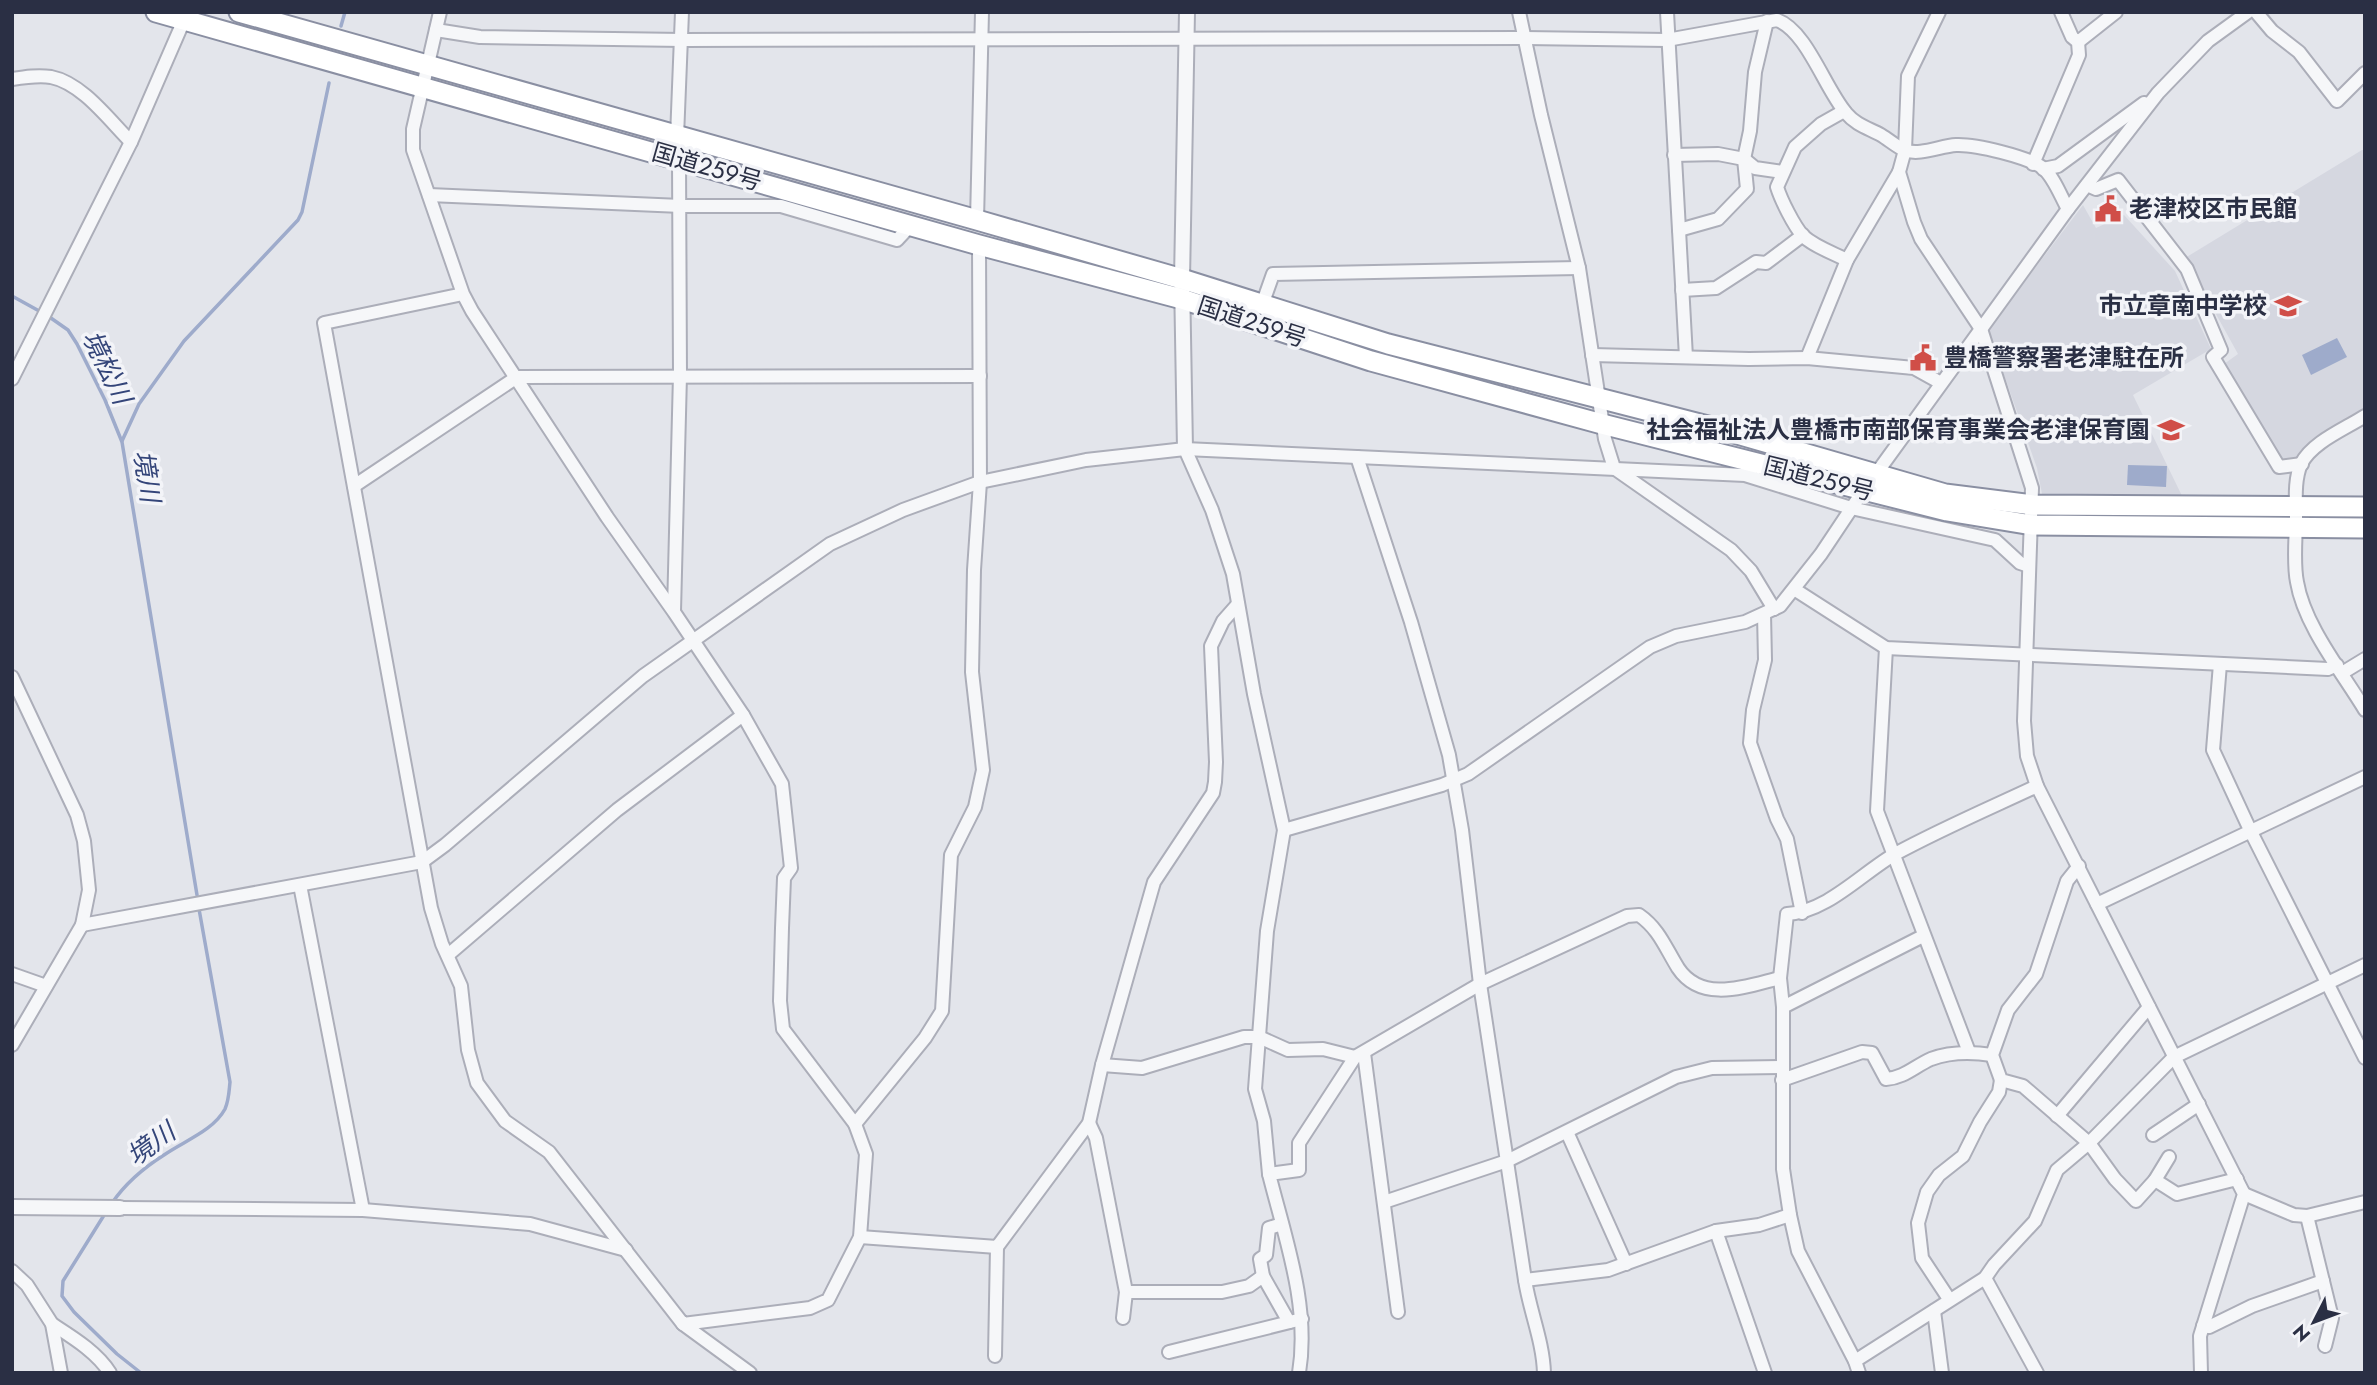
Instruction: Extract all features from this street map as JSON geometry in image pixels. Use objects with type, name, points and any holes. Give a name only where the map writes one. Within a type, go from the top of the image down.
[{"type":"highway","name":"国道259号","points":[[156,12],[979,245],[1262,305],[1388,344],[1727,431],[1945,494],[2032,515],[2296,506],[2365,507]]},
{"type":"highway","name":"国道259号","points":[[239,12],[976,220],[1182,289],[1371,361],[1602,424],[1947,511],[2296,529],[2365,528]]},
{"type":"street","points":[[440,12],[413,129],[413,150],[463,294],[607,517],[743,715],[782,784],[791,868],[784,878],[782,915],[780,1001],[783,1029],[855,1124],[866,1154],[860,1237],[828,1300],[810,1308],[683,1324]]},
{"type":"street","points":[[677,137],[682,12]]},
{"type":"street","points":[[976,220],[982,12]]},
{"type":"street","points":[[1186,12],[1182,289],[1185,449],[1212,510],[1233,574],[1254,694],[1284,830],[1267,931],[1255,1088],[1265,1121],[1269,1174],[1296,1281],[1296,1321],[1304,1348],[1299,1373]]},
{"type":"street","points":[[1519,12],[1579,268],[1597,398],[1614,468],[1731,550],[1751,571],[1769,611],[1765,660],[1753,710],[1751,743],[1793,857],[1802,913]]},
{"type":"street","points":[[1667,12],[1686,357]]},
{"type":"street","points":[[1807,358],[1847,260],[1899,172],[1905,150],[1908,76],[1940,12]]},
{"type":"street","points":[[2038,166],[2079,55],[2078,42],[2072,37],[2060,12]]},
{"type":"street","points":[[2078,42],[2092,28],[2116,12]]},
{"type":"street","points":[[1881,467],[2068,209],[2158,93],[2208,41],[2248,12]]},
{"type":"street","points":[[2256,12],[2272,31],[2299,52],[2337,101],[2365,73]]},
{"type":"street","points":[[436,30],[480,37],[682,40],[1667,40],[1775,18],[1797,36],[1844,111],[1858,125],[1905,150],[1917,152],[1956,145],[1985,147],[2038,166],[2058,166],[2158,93]]},
{"type":"street","points":[[1679,230],[1718,219],[1748,189],[1744,159],[1750,131],[1755,72],[1775,18]]},
{"type":"street","points":[[12,379],[131,142],[184,20]]},
{"type":"street","points":[[12,79],[36,76],[53,78],[73,86],[131,142]]},
{"type":"street","points":[[1844,111],[1821,124],[1795,147],[1777,187],[1802,235],[1847,260]]},
{"type":"street","points":[[1674,155],[1718,154],[1744,159],[1755,168],[1783,172]]},
{"type":"street","points":[[674,611],[680,375],[679,159]]},
{"type":"street","points":[[2038,166],[2068,209]]},
{"type":"street","points":[[1899,172],[1922,239],[1981,328],[2032,488],[2024,721],[2027,756],[2038,786],[2244,1194],[2294,1215],[2307,1216],[2365,1202]]},
{"type":"street","points":[[2087,185],[2095,189],[2118,180],[2188,269],[2221,351],[2213,357],[2279,467],[2301,464]]},
{"type":"street","points":[[429,195],[681,206],[781,206],[897,240],[911,225]]},
{"type":"street","points":[[1682,290],[1716,288],[1756,262],[1766,263],[1802,235]]},
{"type":"street","points":[[855,1124],[925,1038],[942,1011],[951,855],[975,807],[983,770],[972,672],[974,570],[980,482],[979,245]]},
{"type":"street","points":[[1262,305],[1273,274],[1579,268]]},
{"type":"street","points":[[463,294],[324,323],[431,908],[442,944],[461,986],[468,1050],[477,1083],[505,1121],[549,1152],[683,1324],[750,1373]]},
{"type":"street","points":[[1592,355],[1807,358],[1914,368],[1941,383]]},
{"type":"street","points":[[354,486],[517,377],[980,376]]},
{"type":"street","points":[[2365,416],[2312,450],[2301,464],[2297,478],[2296,506],[2296,582],[2313,625],[2365,710]]},
{"type":"street","points":[[82,925],[210,899],[422,862],[643,676],[830,544],[903,510],[980,482],[1086,460],[1185,449],[1745,475],[1995,540],[2020,564],[2029,566]]},
{"type":"street","points":[[1357,457],[1411,622],[1449,755],[1479,984],[1528,1303],[1543,1348],[1544,1373]]},
{"type":"street","points":[[1284,830],[1374,806],[1454,780],[1490,759],[1650,647],[1676,636],[1745,622],[1780,606],[1821,554],[1854,504]]},
{"type":"street","points":[[1794,590],[1886,648],[2328,670],[2340,669],[2365,659]]},
{"type":"street","points":[[995,1356],[997,1247],[1090,1123],[1102,1065],[1154,882],[1213,793],[1216,762],[1211,646],[1223,621],[1238,604]]},
{"type":"street","points":[[1886,648],[1877,811],[1969,1052]]},
{"type":"street","points":[[2220,664],[2213,750],[2251,832],[2365,1058]]},
{"type":"street","points":[[12,677],[66,788],[84,841],[89,890],[82,925],[12,1045]]},
{"type":"street","points":[[448,955],[617,810],[743,715]]},
{"type":"street","points":[[2098,904],[2365,777]]},
{"type":"street","points":[[2038,786],[1894,855],[1847,888],[1802,913],[1787,914],[1780,978],[1783,1007],[1783,1169],[1798,1251],[1857,1367],[1950,1299],[1985,1278],[2035,1221],[2057,1170],[2089,1143],[2174,1057],[2365,965]]},
{"type":"street","points":[[1950,1299],[1922,1258],[1918,1223],[1927,1192],[1939,1175],[1963,1156],[1998,1092],[2001,1080],[1992,1055],[2008,1010],[2036,974],[2067,881],[2079,866]]},
{"type":"street","points":[[300,885],[363,1209]]},
{"type":"street","points":[[1269,1174],[1299,1170],[1299,1143],[1359,1055],[1479,984],[1627,916],[1640,915],[1653,925],[1680,970],[1689,979],[1711,990],[1728,991],[1780,978]]},
{"type":"street","points":[[1783,1007],[1923,936]]},
{"type":"street","points":[[12,974],[46,986]]},
{"type":"street","points":[[2057,1116],[2148,1007]]},
{"type":"street","points":[[1102,1065],[1142,1068],[1244,1037],[1259,1037],[1288,1050],[1323,1049],[1359,1055]]},
{"type":"street","points":[[1384,1202],[1507,1161],[1676,1077],[1712,1068],[1782,1074],[1862,1052],[1872,1053],[1886,1079],[1897,1079],[1933,1059],[1969,1052],[1992,1055]]},
{"type":"street","points":[[1359,1055],[1384,1202],[1398,1312]]},
{"type":"street","points":[[2001,1080],[2023,1086],[2089,1143],[2115,1179],[2136,1201],[2155,1180],[2169,1157]]},
{"type":"street","points":[[2153,1135],[2199,1104]]},
{"type":"street","points":[[1090,1123],[1096,1138],[1126,1292],[1123,1318]]},
{"type":"street","points":[[1567,1132],[1626,1264]]},
{"type":"street","points":[[2155,1180],[2177,1194],[2236,1179]]},
{"type":"street","points":[[2201,1373],[2200,1336],[2244,1194]]},
{"type":"street","points":[[12,1207],[363,1209],[530,1224],[626,1250]]},
{"type":"street","points":[[1525,1280],[1608,1270],[1716,1231],[1759,1225],[1790,1214]]},
{"type":"street","points":[[2307,1216],[2332,1318],[2325,1346]]},
{"type":"street","points":[[1282,1224],[1269,1228],[1266,1255],[1260,1259],[1263,1276],[1296,1321]]},
{"type":"street","points":[[1716,1231],[1765,1373]]},
{"type":"street","points":[[860,1237],[997,1247]]},
{"type":"street","points":[[12,1271],[27,1285],[52,1324],[61,1373]]},
{"type":"street","points":[[1126,1292],[1222,1292],[1249,1286],[1263,1276]]},
{"type":"street","points":[[1985,1278],[2037,1373]]},
{"type":"street","points":[[2203,1326],[2209,1327],[2252,1306],[2323,1281]]},
{"type":"street","points":[[1934,1311],[1942,1373]]},
{"type":"street","points":[[1169,1352],[1296,1321]]},
{"type":"street","points":[[52,1324],[104,1363],[110,1373]]},
{"type":"shaded area","name":"市立章南中学校","points":[[2365,150],[2365,407],[2308,443],[2298,458],[2282,460],[2224,364],[2238,354],[2185,258]]},
{"type":"shaded area","points":[[2083,205],[2096,228],[2124,215],[2175,271],[2211,349],[2133,395],[2183,498],[2042,494],[2037,468],[1988,330]]},
{"type":"water","points":[[2337,338],[2347,357],[2311,375],[2302,355]]},
{"type":"water","points":[[2128,465],[2167,466],[2166,487],[2127,485]]},
{"type":"waterway","name":"境川","points":[[341,26],[345,12]]},
{"type":"waterway","name":"境川","points":[[122,441],[139,404],[184,341],[298,220],[302,212],[329,83]]},
{"type":"waterway","name":"境松川","points":[[12,296],[41,312]]},
{"type":"waterway","name":"境川","points":[[48,316],[68,330],[77,344],[122,442],[197,895]]},
{"type":"waterway","name":"境川","points":[[112,1203],[129,1183],[150,1165],[213,1124],[225,1109],[230,1082],[199,909]]},
{"type":"waterway","name":"境川","points":[[106,1212],[63,1281],[62,1296],[74,1312],[117,1354],[141,1373]]},
{"type":"place","name":"老津校区市民館","points":[[2108,209]]},
{"type":"place","name":"市立章南中学校","points":[[2288,306]]},
{"type":"place","name":"豊橋警察署老津駐在所","points":[[1923,358]]},
{"type":"place","name":"社会福祉法人豊橋市南部保育事業会老津保育園","points":[[2171,430]]}]
